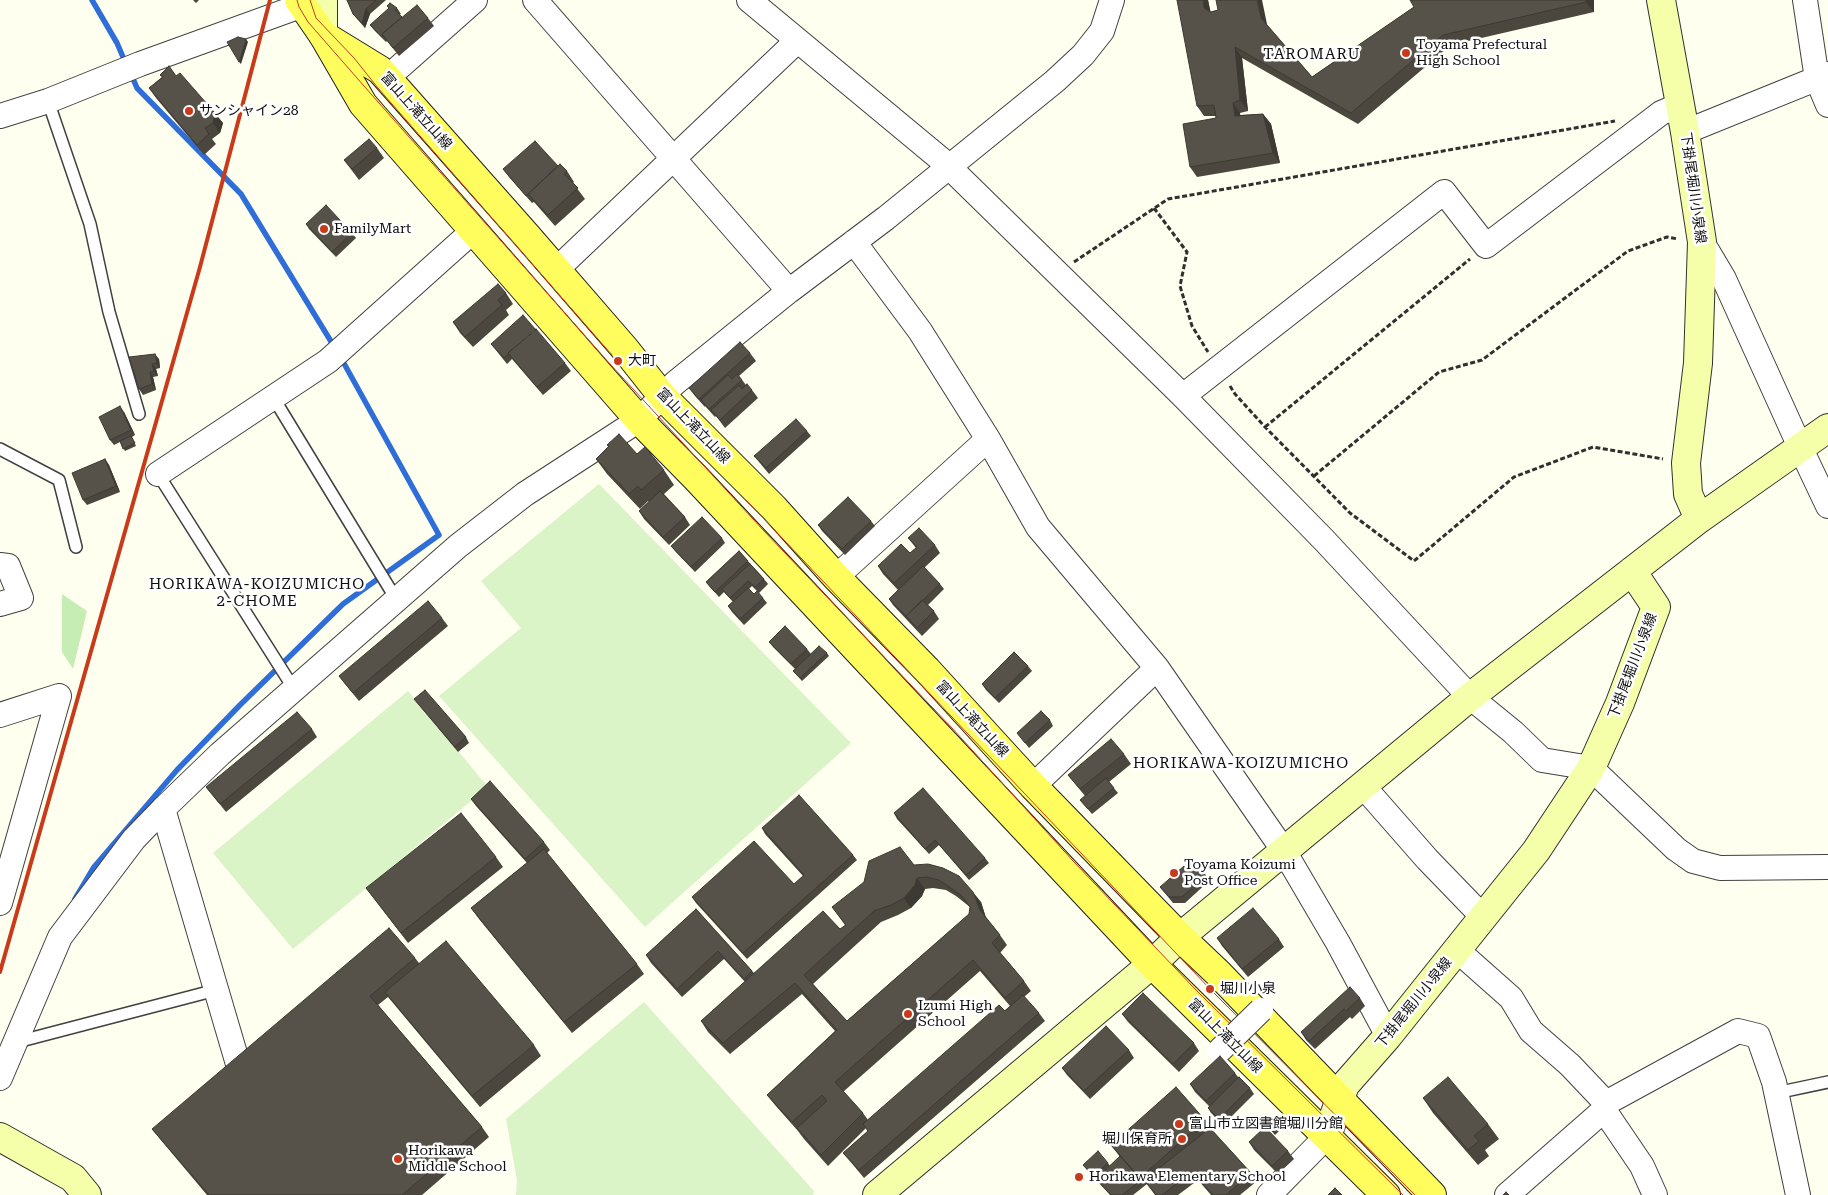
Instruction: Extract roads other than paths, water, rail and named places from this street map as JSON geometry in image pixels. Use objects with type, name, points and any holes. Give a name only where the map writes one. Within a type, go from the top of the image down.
[{"type":"main road","name":"下掛尾堀川小泉線","points":[[1661,0],[1685,132],[1702,242],[1698,363],[1686,463],[1688,494],[1699,519]]},
{"type":"main road","points":[[308,2],[323,35]]},
{"type":"main road","name":"富山上滝立山線","points":[[323,35],[380,70],[556,270],[663,396],[774,508],[836,577],[927,670],[1033,786],[1219,974],[1432,1195]]},
{"type":"main road","name":"富山上滝立山線","points":[[323,35],[363,104],[639,420],[696,478],[1152,964],[1386,1195]]},
{"type":"main road","points":[[877,1195],[1152,964],[1180,936],[1470,697],[1699,519],[1828,428]]},
{"type":"main road","name":"下掛尾堀川小泉線","points":[[1327,1136],[1345,1085],[1458,951],[1536,851],[1591,768],[1620,703],[1656,607],[1632,571]]},
{"type":"main road","points":[[0,1137],[73,1178],[87,1195]]},
{"type":"street","points":[[387,78],[475,0]]},
{"type":"street","points":[[535,0],[789,291]]},
{"type":"street","points":[[749,0],[948,167],[1183,396],[1324,540],[1470,697],[1513,732],[1542,760],[1591,768],[1676,849],[1693,861],[1720,868],[1828,867]]},
{"type":"street","points":[[0,1078],[60,937],[134,839],[162,809],[220,754],[458,546],[525,494],[639,420],[675,384],[789,291],[854,242],[1055,81],[1083,55],[1102,31],[1112,0]]},
{"type":"street","points":[[1805,0],[1828,105]]},
{"type":"street","points":[[0,116],[48,101],[140,64],[308,2]]},
{"type":"street","points":[[556,270],[797,41]]},
{"type":"street","points":[[1685,132],[1822,76]]},
{"type":"street","points":[[1183,396],[1444,192],[1486,246],[1661,113],[1680,105]]},
{"type":"street","points":[[158,474],[328,361],[473,231]]},
{"type":"street","points":[[854,242],[920,331],[988,439],[1038,527],[1157,668],[1284,851],[1338,943],[1388,1036]]},
{"type":"street","points":[[1702,242],[1724,279],[1828,506]]},
{"type":"street","points":[[836,577],[988,439]]},
{"type":"street","points":[[0,565],[8,566],[21,598],[0,604]]},
{"type":"street","points":[[1033,786],[1157,668]]},
{"type":"street","points":[[0,716],[59,696],[3,870],[0,903]]},
{"type":"street","points":[[1363,786],[1427,859],[1483,917]]},
{"type":"street","points":[[162,809],[238,1064]]},
{"type":"street","points":[[1458,951],[1511,998],[1531,1031],[1570,1065],[1605,1107],[1642,1166],[1655,1195]]},
{"type":"street","points":[[1219,1051],[1261,1010]]},
{"type":"street","points":[[1507,1195],[1605,1107],[1738,1031],[1758,1036],[1776,1092],[1798,1195]]},
{"type":"street","points":[[1269,1195],[1327,1136]]},
{"type":"lane","points":[[48,101],[90,224],[109,312],[139,414]]},
{"type":"lane","points":[[273,397],[396,599]]},
{"type":"lane","points":[[0,449],[60,480],[76,547]]},
{"type":"lane","points":[[158,474],[294,689]]},
{"type":"lane","points":[[15,1042],[216,990]]},
{"type":"lane","points":[[1776,1092],[1828,1082]]},
{"type":"waterway","points":[[92,0],[117,43],[126,64]]},
{"type":"waterway","points":[[131,74],[137,88],[241,194],[335,348]]},
{"type":"waterway","points":[[75,899],[94,867],[177,770],[240,705],[343,604],[439,535],[341,358]]},
{"type":"tram line","points":[[297,0],[308,22],[371,94],[610,364],[764,531],[952,728],[1074,862],[1195,989],[1403,1195]]},
{"type":"tram line","points":[[310,0],[316,18],[354,58],[378,88],[612,355]]},
{"type":"tram line","points":[[746,500],[1210,989],[1415,1195]]},
{"type":"railway","points":[[0,972],[200,267],[270,0]]},
{"type":"place","name":"Toyama Prefectural High School","points":[[1406,53]]},
{"type":"place","name":"サンシャイン28","points":[[189,111]]},
{"type":"place","name":"FamilyMart","points":[[324,229]]},
{"type":"place","name":"大町","points":[[618,361]]},
{"type":"place","name":"Toyama Koizumi Post Office","points":[[1174,873]]},
{"type":"place","name":"堀川小泉","points":[[1210,989]]},
{"type":"place","name":"Izumi High School","points":[[908,1014]]},
{"type":"place","name":"富山市立図書館堀川分館","points":[[1179,1124]]},
{"type":"place","name":"堀川保育所","points":[[1182,1139]]},
{"type":"place","name":"Horikawa Middle School","points":[[398,1159]]},
{"type":"place","name":"Horikawa Elementary School","points":[[1079,1177]]},
{"type":"district","name":"TAROMARU","points":[[1312,55]]},
{"type":"district","name":"HORIKAWA-KOIZUMICHO 2-CHOME","points":[[257,594]]},
{"type":"district","name":"HORIKAWA-KOIZUMICHO","points":[[1241,764]]}]
